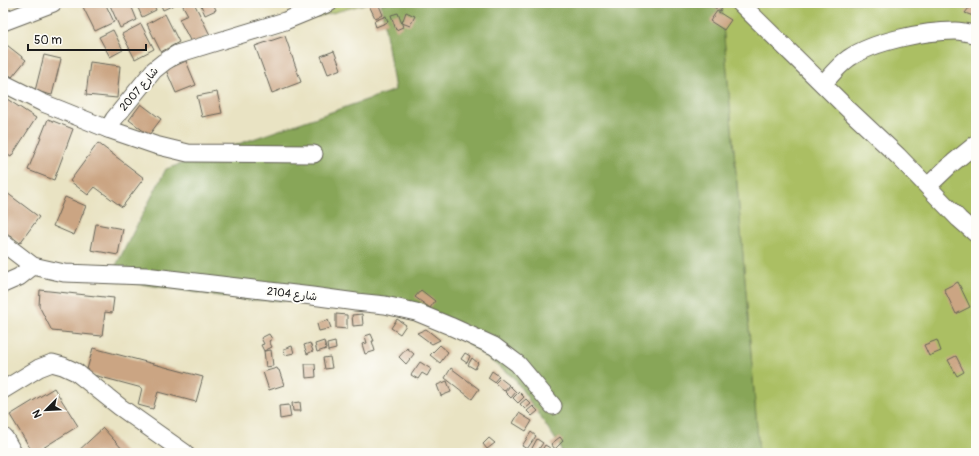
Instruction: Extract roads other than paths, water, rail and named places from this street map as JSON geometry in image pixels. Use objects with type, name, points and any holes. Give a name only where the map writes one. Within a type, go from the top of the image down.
[{"type":"street","points":[[3,22],[53,3]]},
{"type":"street","name":"شارع 2007","points":[[108,129],[114,119],[154,70],[177,54],[285,21],[329,3]]},
{"type":"street","points":[[740,3],[976,234]]},
{"type":"street","points":[[823,84],[840,65],[871,47],[909,36],[933,33],[956,31],[976,34]]},
{"type":"street","points":[[3,83],[43,103],[108,129],[155,145],[188,153],[314,154]]},
{"type":"street","points":[[928,186],[949,166],[976,144]]},
{"type":"street","points":[[3,243],[33,266],[19,277],[3,284]]},
{"type":"street","name":"شارع 2104","points":[[33,266],[64,272],[145,276],[312,296],[385,305],[416,312],[494,346],[518,364],[553,406]]},
{"type":"street","points":[[3,390],[39,368],[52,364],[63,366],[76,372],[120,407],[184,453]]},
{"type":"street","points":[[3,439],[11,453]]}]
